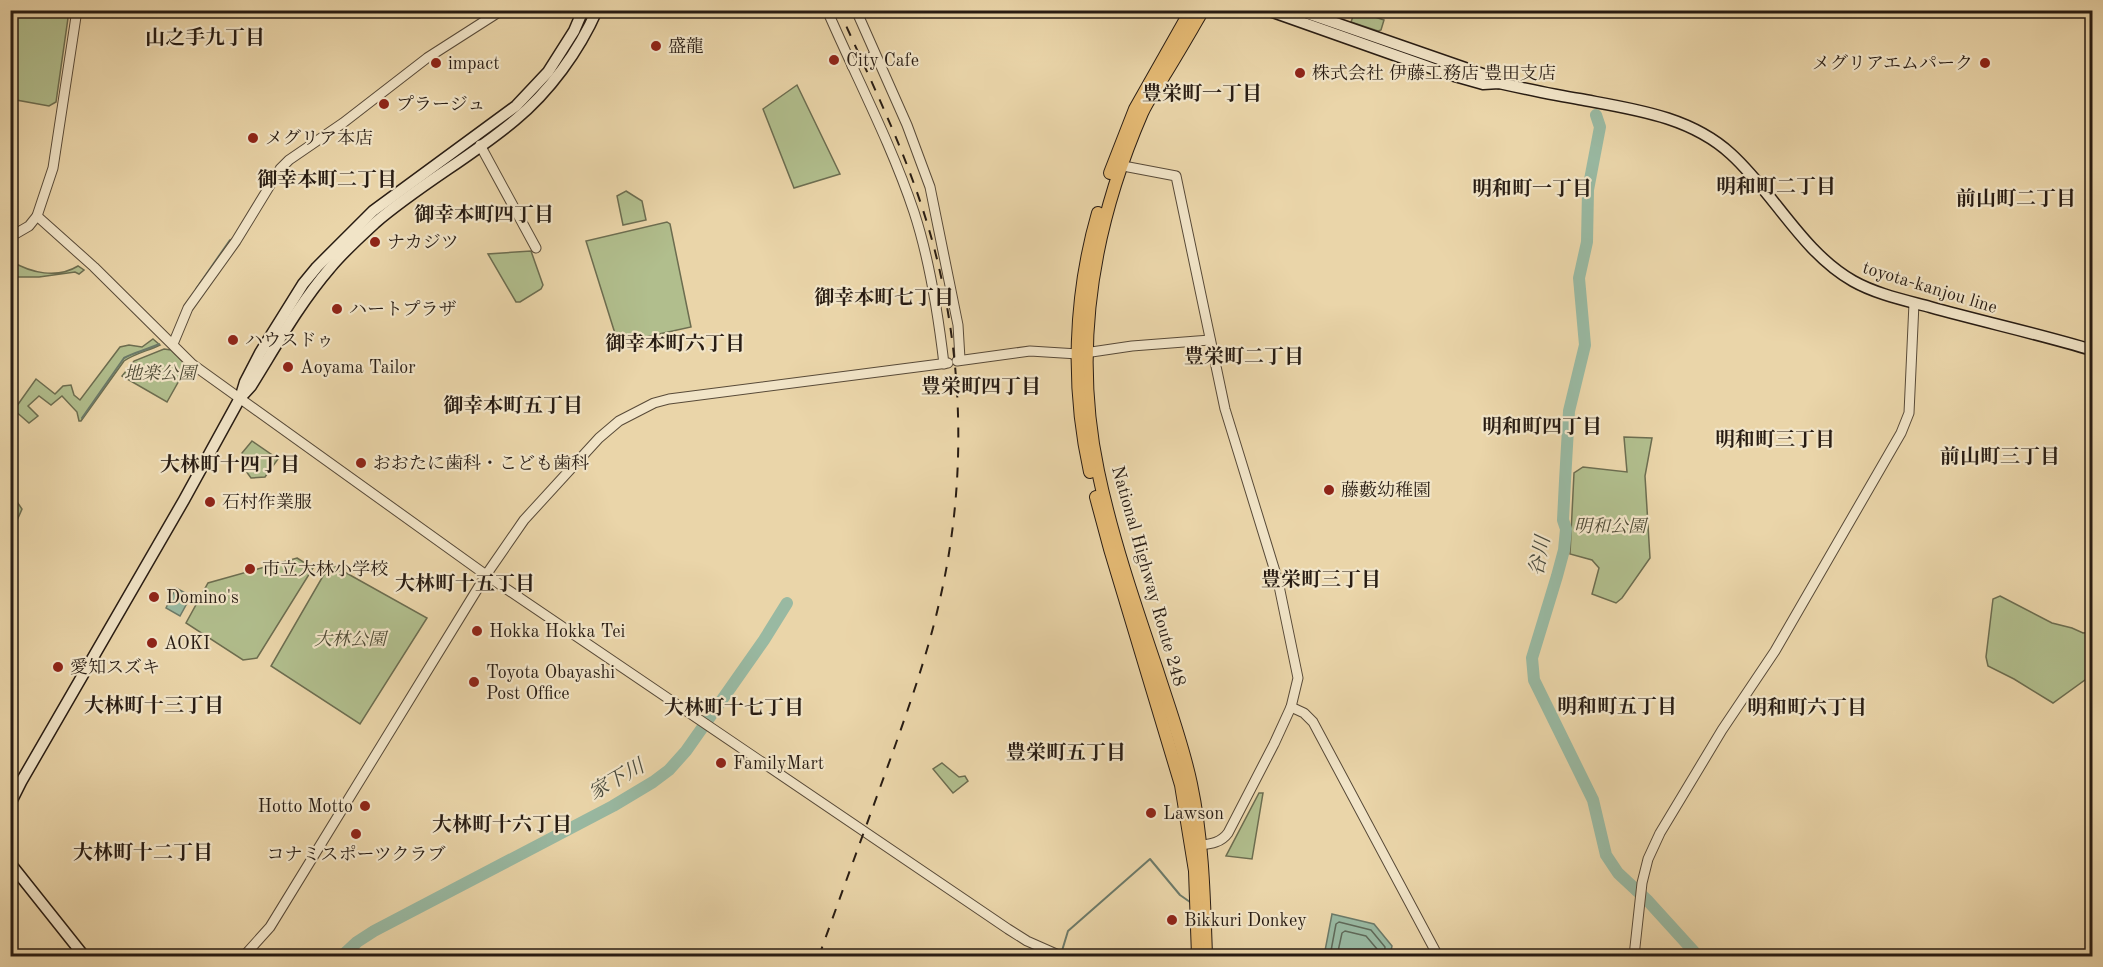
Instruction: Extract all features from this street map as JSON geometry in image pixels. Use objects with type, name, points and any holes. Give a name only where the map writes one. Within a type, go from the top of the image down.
[{"type":"highway","name":"National Highway Route 248","points":[[1191,10],[1135,109],[1117,165],[1097,253],[1082,353],[1103,495],[1183,751],[1191,786],[1197,846],[1205,885],[1206,957]]},
{"type":"highway","name":"National Highway Route 248","points":[[1117,165],[1143,111],[1203,10]]},
{"type":"highway","name":"National Highway Route 248","points":[[1197,846],[1198,957]]},
{"type":"main road","points":[[10,804],[184,500],[240,398],[245,382],[260,353],[303,284],[373,211],[516,106],[548,72],[574,31],[583,10]]},
{"type":"main road","points":[[240,398],[251,386],[292,320],[330,267],[376,222],[516,120],[555,79],[578,45],[597,10]]},
{"type":"main road","name":"toyota-kanjou line","points":[[1267,10],[1451,75],[1483,84],[1500,83],[1658,115],[1681,123],[1730,153],[1760,185],[1809,245],[1838,272],[1869,290],[2092,350]]},
{"type":"main road","name":"toyota-kanjou line","points":[[1298,10],[1488,76],[1500,83]]},
{"type":"main road","points":[[10,863],[84,957]]},
{"type":"street","points":[[10,237],[29,226],[37,216],[53,168],[77,10]]},
{"type":"street","points":[[173,344],[188,308],[236,240],[280,169],[427,58],[502,10]]},
{"type":"street","points":[[826,10],[914,211],[952,362]]},
{"type":"street","points":[[856,10],[907,125],[932,194],[956,313],[952,362]]},
{"type":"street","points":[[852,66],[875,55]]},
{"type":"street","points":[[480,145],[536,248]]},
{"type":"street","points":[[1117,165],[1176,176],[1225,409],[1280,591],[1298,678],[1291,707],[1228,833],[1223,840],[1197,846]]},
{"type":"street","points":[[37,216],[75,249],[192,364],[486,575],[1008,929],[1061,957]]},
{"type":"street","points":[[1634,957],[1642,883],[1648,859],[1660,832],[1774,651],[1901,433],[1909,413],[1914,303]]},
{"type":"street","points":[[244,957],[270,927],[486,575],[524,520],[599,438],[619,421],[669,399],[710,392],[1030,351],[1082,353],[1210,340]]},
{"type":"street","points":[[1291,707],[1304,713],[1313,722],[1438,957]]},
{"type":"green space","points":[[1363,10],[1369,15],[1384,20],[1381,30],[1351,22],[1355,11]]},
{"type":"green space","points":[[10,11],[69,11],[56,102],[49,106],[11,99]]},
{"type":"green space","points":[[797,85],[840,174],[794,188],[763,109]]},
{"type":"green space","points":[[626,191],[642,201],[646,220],[623,225],[617,196]]},
{"type":"green space","points":[[667,222],[670,224],[691,327],[618,343],[586,241]]},
{"type":"green space","points":[[531,251],[543,285],[541,289],[520,302],[516,302],[488,254]]},
{"type":"green space","points":[[11,261],[27,269],[44,273],[61,272],[78,266],[84,270],[79,274],[75,272],[39,277],[11,277]]},
{"type":"green space","points":[[153,339],[160,345],[124,361],[81,421],[79,421],[77,412],[62,396],[51,405],[39,396],[28,406],[38,416],[29,423],[14,410],[36,379],[55,394],[63,386],[71,385],[74,395],[80,400],[120,347],[129,345],[142,347]]},
{"type":"green space","name":"地楽公園","points":[[164,349],[171,350],[186,365],[167,402],[122,376],[134,361]]},
{"type":"green space","name":"明和公園","points":[[1624,437],[1652,438],[1645,476],[1650,558],[1616,603],[1592,594],[1599,568],[1592,560],[1570,554],[1574,473],[1583,467],[1627,472]]},
{"type":"green space","points":[[252,441],[278,459],[265,477],[251,478],[243,467],[242,453]]},
{"type":"green space","points":[[11,493],[22,509],[11,534]]},
{"type":"green space","points":[[297,558],[313,568],[257,658],[243,660],[186,623],[208,583]]},
{"type":"green space","name":"大林公園","points":[[332,565],[427,618],[360,724],[271,666],[323,576]]},
{"type":"green space","points":[[2000,596],[2052,623],[2083,633],[2092,632],[2092,687],[2085,680],[2053,703],[1988,666],[1986,657],[1993,599]]},
{"type":"green space","points":[[942,763],[959,777],[965,776],[968,781],[953,793],[933,769]]},
{"type":"green space","points":[[1259,793],[1263,793],[1252,859],[1226,856]]},
{"type":"water","points":[[176,588],[191,596],[180,616],[166,608]]},
{"type":"water","points":[[1332,914],[1374,924],[1392,946],[1390,956],[1324,956]]},
{"type":"waterway","name":"谷川","points":[[1596,115],[1600,127],[1588,190],[1587,242],[1579,278],[1585,345],[1569,411],[1563,520],[1566,529],[1564,550],[1532,658],[1534,680],[1593,800],[1606,855],[1618,873],[1648,901],[1698,956]]},
{"type":"waterway","points":[[196,289],[230,240]]},
{"type":"waterway","points":[[82,418],[124,358],[159,344]]},
{"type":"waterway","name":"家下川","points":[[342,956],[374,931],[613,806],[669,770],[686,751],[764,640],[787,603]]},
{"type":"waterway","points":[[1061,954],[1068,931],[1150,859],[1180,895],[1190,902]]},
{"type":"railway","points":[[819,956],[901,728],[931,636],[949,555],[958,465],[956,374],[951,329],[932,240],[902,152],[839,10]]},
{"type":"place","name":"盛龍","points":[[656,46]]},
{"type":"place","name":"City Cafe","points":[[834,60]]},
{"type":"place","name":"impact","points":[[436,63]]},
{"type":"place","name":"メグリアエムパーク","points":[[1985,63]]},
{"type":"place","name":"株式会社 伊藤工務店 豊田支店","points":[[1300,73]]},
{"type":"place","name":"プラージュ","points":[[384,104]]},
{"type":"place","name":"メグリア本店","points":[[253,138]]},
{"type":"place","name":"ナカジツ","points":[[375,242]]},
{"type":"place","name":"ハートプラザ","points":[[337,309]]},
{"type":"place","name":"ハウスドゥ","points":[[233,340]]},
{"type":"place","name":"Aoyama Tailor","points":[[288,367]]},
{"type":"place","name":"おおたに歯科・こども歯科","points":[[361,463]]},
{"type":"place","name":"藤藪幼稚園","points":[[1329,490]]},
{"type":"place","name":"石村作業服","points":[[210,502]]},
{"type":"place","name":"市立大林小学校","points":[[250,569]]},
{"type":"place","name":"Domino's","points":[[154,597]]},
{"type":"place","name":"Hokka Hokka Tei","points":[[477,631]]},
{"type":"place","name":"AOKI","points":[[152,643]]},
{"type":"place","name":"愛知スズキ","points":[[58,667]]},
{"type":"place","name":"Toyota Obayashi Post Office","points":[[474,682]]},
{"type":"place","name":"FamilyMart","points":[[721,763]]},
{"type":"place","name":"Hotto Motto","points":[[365,806]]},
{"type":"place","name":"Lawson","points":[[1151,813]]},
{"type":"place","name":"コナミスポーツクラブ","points":[[356,834]]},
{"type":"place","name":"Bikkuri Donkey","points":[[1172,920]]},
{"type":"district","name":"山之手九丁目","points":[[205,37]]},
{"type":"district","name":"豊栄町一丁目","points":[[1202,93]]},
{"type":"district","name":"御幸本町二丁目","points":[[327,179]]},
{"type":"district","name":"明和町二丁目","points":[[1776,186]]},
{"type":"district","name":"明和町一丁目","points":[[1532,188]]},
{"type":"district","name":"前山町二丁目","points":[[2016,198]]},
{"type":"district","name":"御幸本町四丁目","points":[[484,214]]},
{"type":"district","name":"御幸本町七丁目","points":[[884,297]]},
{"type":"district","name":"御幸本町六丁目","points":[[675,343]]},
{"type":"district","name":"豊栄町二丁目","points":[[1244,356]]},
{"type":"district","name":"豊栄町四丁目","points":[[981,386]]},
{"type":"district","name":"御幸本町五丁目","points":[[513,405]]},
{"type":"district","name":"明和町四丁目","points":[[1542,426]]},
{"type":"district","name":"明和町三丁目","points":[[1775,439]]},
{"type":"district","name":"前山町三丁目","points":[[2000,456]]},
{"type":"district","name":"大林町十四丁目","points":[[230,464]]},
{"type":"district","name":"豊栄町三丁目","points":[[1321,579]]},
{"type":"district","name":"大林町十五丁目","points":[[465,583]]},
{"type":"district","name":"大林町十三丁目","points":[[154,705]]},
{"type":"district","name":"明和町五丁目","points":[[1617,706]]},
{"type":"district","name":"大林町十七丁目","points":[[734,707]]},
{"type":"district","name":"明和町六丁目","points":[[1807,707]]},
{"type":"district","name":"豊栄町五丁目","points":[[1066,752]]},
{"type":"district","name":"大林町十六丁目","points":[[502,824]]},
{"type":"district","name":"大林町十二丁目","points":[[143,852]]}]
